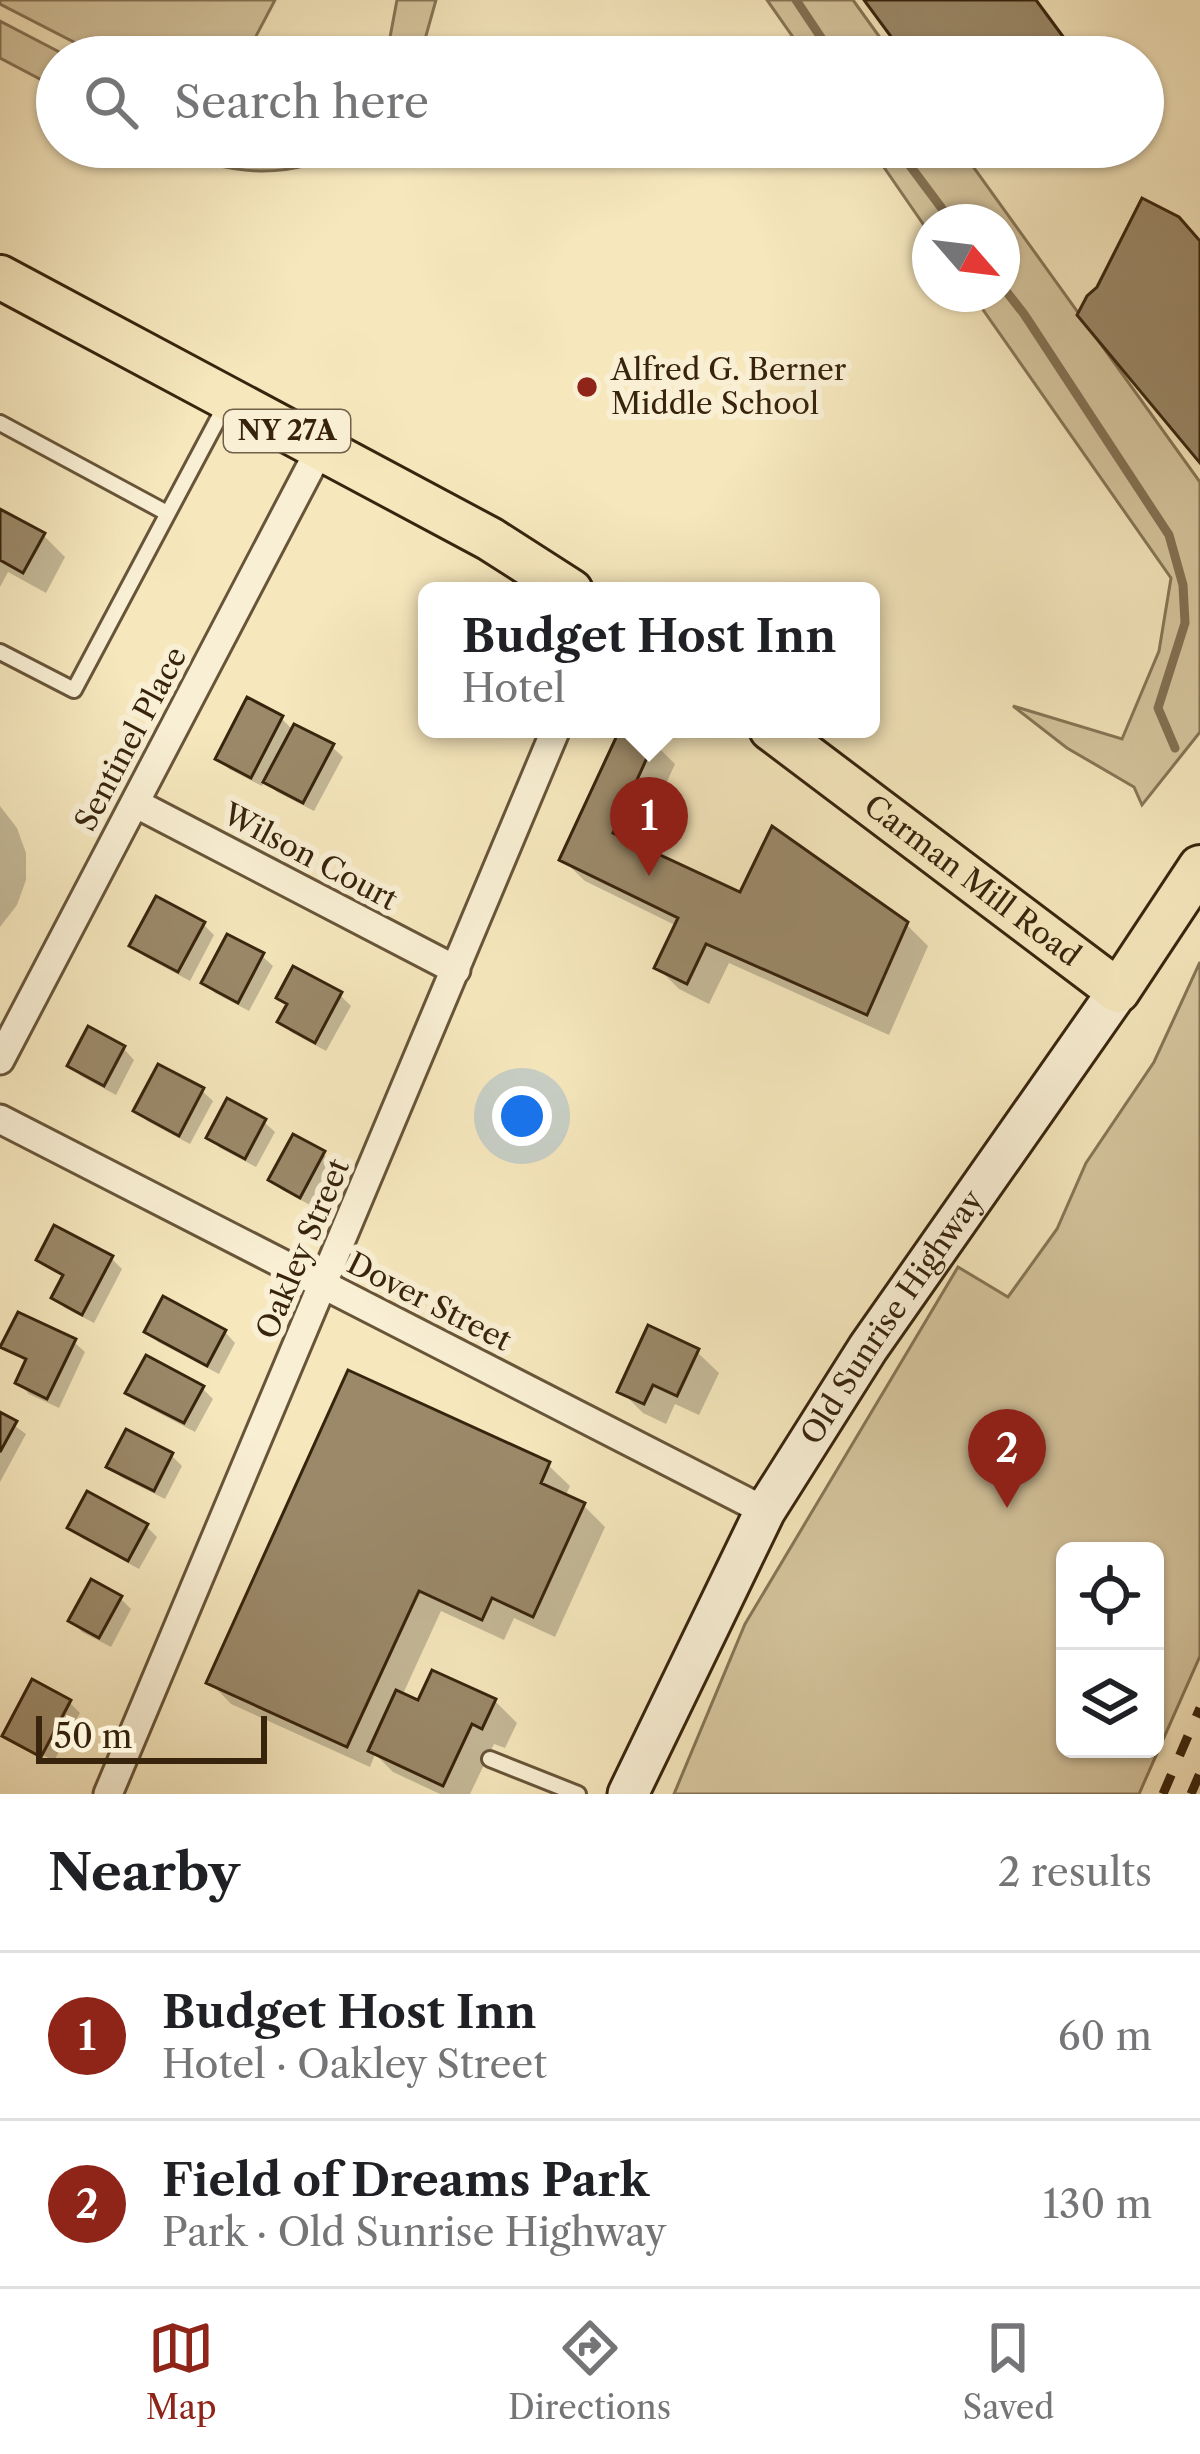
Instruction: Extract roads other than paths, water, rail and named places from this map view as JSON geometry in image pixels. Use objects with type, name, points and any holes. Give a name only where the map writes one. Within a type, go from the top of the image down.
[{"type":"main road","name":"NY 27A","points":[[0,277],[490,539],[557,582]]},
{"type":"main road","name":"Carman Mill Road","points":[[783,738],[1118,991]]},
{"type":"main road","name":"Old Sunrise Highway","points":[[628,1794],[764,1511],[868,1348],[1200,867]]},
{"type":"street","name":"Sentinel Place","points":[[0,1060],[320,448]]},
{"type":"street","name":"Oakley Street","points":[[108,1794],[552,738]]},
{"type":"street","name":"Wilson Court","points":[[135,803],[456,970]]},
{"type":"street","name":"Dover Street","points":[[2,1127],[764,1511]]},
{"type":"lane","points":[[0,652],[74,690],[228,399]]},
{"type":"lane","points":[[0,423],[165,512]]},
{"type":"lane","points":[[490,1759],[578,1794]]},
{"type":"waterway","points":[[796,0],[820,36]]},
{"type":"waterway","points":[[912,168],[939,204]]},
{"type":"waterway","points":[[1020,309],[1169,535],[1183,585],[1185,623],[1158,708],[1175,748]]},
{"type":"railway","points":[[1163,1794],[1200,1708]]},
{"type":"railway","points":[[1191,1794],[1200,1773]]},
{"type":"place","name":"Alfred G. Berner Middle School","points":[[587,387]]},
{"type":"place","name":"Budget Host Inn","points":[[649,876]]},
{"type":"place","name":"Field of Dreams Park","points":[[1007,1508]]}]
